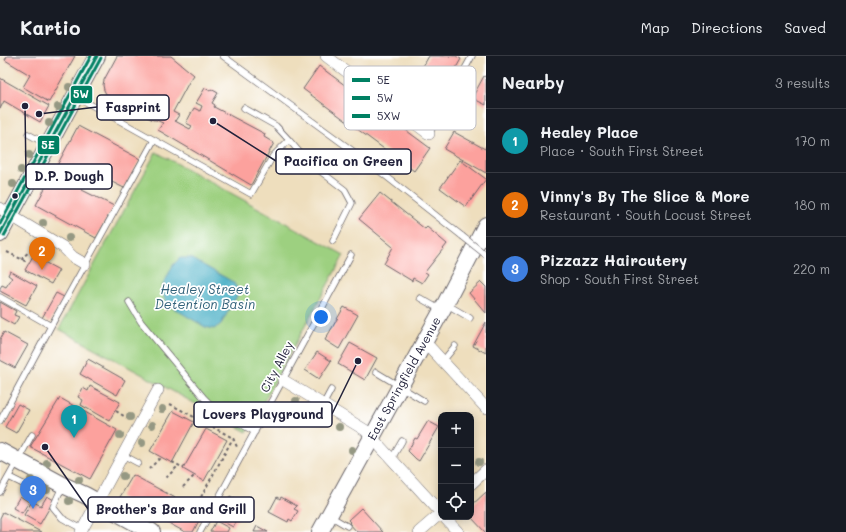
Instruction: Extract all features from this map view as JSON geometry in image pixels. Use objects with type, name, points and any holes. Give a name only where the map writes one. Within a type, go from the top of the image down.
[{"type":"street","points":[[0,234],[5,211],[48,146],[96,56]]},
{"type":"street","points":[[326,56],[344,70]]},
{"type":"street","points":[[424,130],[429,134]]},
{"type":"street","points":[[5,211],[63,248],[72,257],[85,264]]},
{"type":"street","name":"East Springfield Avenue","points":[[320,532],[486,225]]},
{"type":"street","points":[[424,342],[486,408]]},
{"type":"street","points":[[283,380],[365,430],[438,510]]},
{"type":"street","points":[[82,530],[158,390]]},
{"type":"street","points":[[0,451],[97,502],[145,530]]},
{"type":"street","points":[[474,481],[486,470]]},
{"type":"street","points":[[420,532],[438,516]]},
{"type":"street","points":[[447,520],[458,532]]},
{"type":"lane","points":[[223,56],[368,162],[486,255]]},
{"type":"lane","points":[[466,66],[472,56]]},
{"type":"lane","points":[[75,96],[251,194],[273,156],[289,140]]},
{"type":"lane","points":[[244,108],[276,126],[307,161],[345,190],[352,203],[333,242]]},
{"type":"lane","points":[[429,134],[431,130]]},
{"type":"lane","points":[[28,134],[48,146]]},
{"type":"lane","points":[[0,421],[154,140]]},
{"type":"lane","name":"City Alley","points":[[200,532],[351,255]]},
{"type":"lane","points":[[0,297],[51,326]]},
{"type":"lane","points":[[420,298],[470,318]]},
{"type":"lane","points":[[129,302],[141,322],[204,398],[216,410],[255,432]]},
{"type":"lane","points":[[443,361],[455,346]]},
{"type":"lane","points":[[376,372],[424,401]]},
{"type":"lane","points":[[323,405],[332,390]]},
{"type":"lane","points":[[0,492],[32,435]]},
{"type":"lane","points":[[391,460],[402,441]]},
{"type":"lane","points":[[123,455],[138,463]]},
{"type":"lane","points":[[9,476],[31,488]]},
{"type":"lane","points":[[63,485],[53,507],[62,518],[82,530]]},
{"type":"lane","points":[[329,516],[347,526]]},
{"type":"path","points":[[22,260],[23,257],[36,246]]},
{"type":"path","points":[[33,249],[39,252]]},
{"type":"path","points":[[7,252],[29,263]]},
{"type":"path","points":[[170,404],[233,438],[241,458]]},
{"type":"path","points":[[116,411],[127,418]]},
{"type":"path","points":[[201,497],[233,438]]},
{"type":"path","points":[[149,469],[161,457]]},
{"type":"path","points":[[172,462],[184,468]]},
{"type":"path","points":[[166,478],[179,465]]},
{"type":"path","points":[[183,487],[194,476]]},
{"type":"green space","points":[[156,152],[344,255],[247,432],[59,329]]},
{"type":"water","name":"Healey Street Detention Basin","points":[[180,258],[191,258],[233,282],[237,288],[237,296],[221,324],[214,329],[205,327],[170,306],[164,298],[163,285],[173,265]]},
{"type":"building","points":[[7,56],[75,56],[49,102],[23,87],[30,75],[5,60]]},
{"type":"building","points":[[117,56],[171,56],[194,75],[173,112],[179,115],[175,121],[190,129],[192,126],[186,123],[194,108],[200,111],[202,106],[196,103],[205,88],[210,91],[211,89],[218,93],[212,103],[215,105],[214,107],[265,134],[264,137],[274,143],[251,185],[158,130],[163,123],[153,120],[106,94],[103,85],[104,80]]},
{"type":"building","points":[[429,56],[456,56],[461,59],[457,66],[423,66]]},
{"type":"building","points":[[319,66],[344,84],[344,119],[303,89]]},
{"type":"building","points":[[484,76],[486,77],[486,105],[476,100],[476,91]]},
{"type":"building","points":[[0,78],[49,106],[40,122],[4,101],[0,109]]},
{"type":"building","points":[[78,126],[140,159],[124,188],[92,172],[86,174],[80,184],[82,190],[114,206],[96,238],[36,205]]},
{"type":"building","points":[[358,130],[406,130],[430,148],[414,171]]},
{"type":"building","points":[[454,132],[485,149],[486,146],[486,173],[444,149]]},
{"type":"building","points":[[460,160],[486,179],[466,207],[440,188]]},
{"type":"building","points":[[380,193],[425,229],[427,227],[447,244],[425,272],[428,274],[422,283],[413,278],[412,281],[384,264],[393,247],[359,219]]},
{"type":"building","points":[[33,256],[59,270],[51,284],[25,270]]},
{"type":"building","points":[[10,271],[37,286],[26,305],[0,291],[2,285],[6,287],[12,278],[8,275]]},
{"type":"building","points":[[481,282],[486,287],[486,313],[469,293]]},
{"type":"building","points":[[56,293],[64,297],[50,322],[42,318]]},
{"type":"building","points":[[0,302],[16,311],[14,315],[19,317],[14,325],[0,317]]},
{"type":"building","points":[[344,307],[358,315],[339,349],[325,340]]},
{"type":"building","points":[[486,322],[486,353],[473,346]]},
{"type":"building","points":[[4,332],[28,345],[15,368],[0,360],[0,339]]},
{"type":"building","points":[[350,343],[377,358],[365,380],[338,364]]},
{"type":"building","points":[[317,352],[331,361],[319,379],[305,370]]},
{"type":"building","points":[[88,359],[125,380],[117,395],[80,374]]},
{"type":"building","points":[[90,386],[120,402],[109,421],[81,405],[83,400],[78,397],[83,388],[88,391]]},
{"type":"building","points":[[60,398],[117,430],[90,479],[30,447]]},
{"type":"building","points":[[18,404],[29,410],[16,433],[5,427]]},
{"type":"building","points":[[173,411],[194,422],[172,463],[150,451]]},
{"type":"building","points":[[428,421],[438,426],[419,461],[408,451],[415,438],[417,439]]},
{"type":"building","points":[[206,429],[227,440],[204,481],[183,469]]},
{"type":"building","points":[[133,475],[203,513],[193,532],[185,532],[120,497]]},
{"type":"building","points":[[486,492],[486,532],[474,520],[474,503]]},
{"type":"building","points":[[20,496],[29,502],[22,513],[13,508]]},
{"type":"building","points":[[47,496],[54,500],[40,524],[24,515],[32,501],[41,506]]},
{"type":"building","points":[[230,496],[241,502],[238,508],[226,502]]},
{"type":"building","points":[[277,497],[280,499],[281,497],[297,506],[294,509],[298,511],[292,521],[289,519],[288,522],[269,512]]},
{"type":"building","points":[[230,506],[241,512],[233,527],[220,520],[221,517],[218,516],[223,508],[227,510]]},
{"type":"building","points":[[361,508],[383,532],[357,532],[348,520]]},
{"type":"building","points":[[3,512],[41,532],[0,532],[0,518]]},
{"type":"building","points":[[216,521],[229,528],[227,532],[210,532]]},
{"type":"building","points":[[257,526],[268,532],[254,532]]},
{"type":"transit line","name":"5XW","points":[[0,224],[91,56]]},
{"type":"transit line","name":"5E","points":[[0,234],[97,56]]},
{"type":"transit line","name":"5W","points":[[4,236],[101,58]]},
{"type":"place","name":"D.P. Dough","points":[[25,106]]},
{"type":"place","name":"Fasprint","points":[[39,114]]},
{"type":"place","name":"Pacifica on Green","points":[[213,121]]},
{"type":"place","name":"Vinny's By The Slice & More","points":[[42,270]]},
{"type":"place","name":"Lovers Playground","points":[[358,361]]},
{"type":"place","name":"Healey Place","points":[[74,438]]},
{"type":"place","name":"Brother's Bar and Grill","points":[[45,447]]},
{"type":"place","name":"Pizzazz Haircutery","points":[[33,509]]}]
